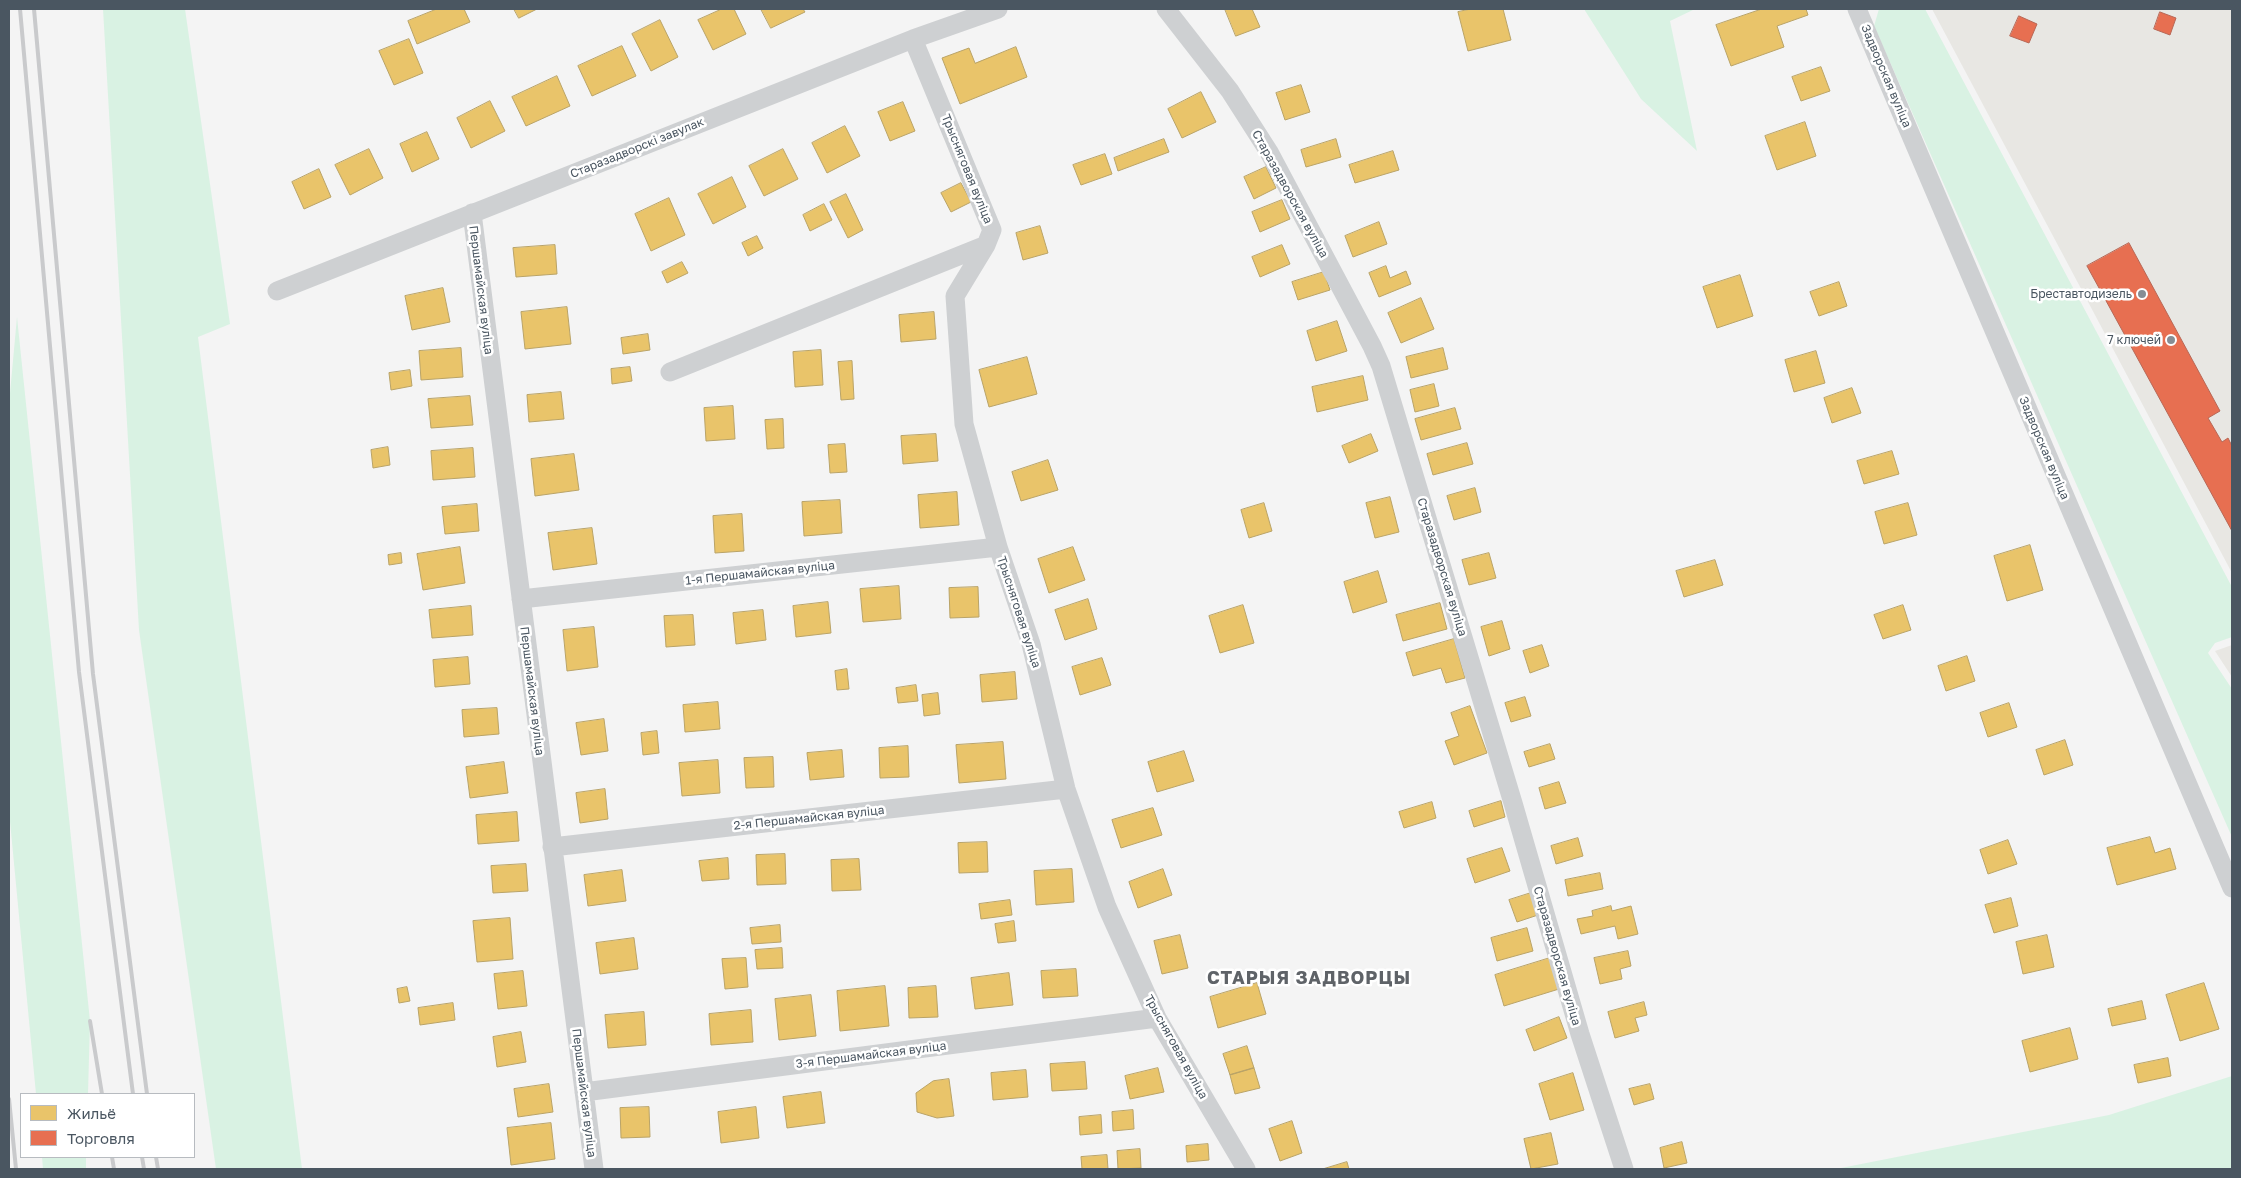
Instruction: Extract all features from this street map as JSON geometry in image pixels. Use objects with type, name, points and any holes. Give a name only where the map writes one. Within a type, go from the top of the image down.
[{"type":"street","name":"Старазадворскі завулак","points":[[277,291],[913,39],[998,9]]},
{"type":"street","name":"Старазадворская вуліца","points":[[1166,9],[1230,91],[1269,152],[1381,366],[1513,803],[1580,1034],[1624,1169]]},
{"type":"street","name":"Задворская вуліца","points":[[1857,9],[2232,888]]},
{"type":"street","name":"Трысняговая вуліца","points":[[913,39],[992,230],[986,245],[955,296],[964,424],[998,547],[1031,644],[1066,789],[1107,907],[1157,1018],[1246,1169]]},
{"type":"street","name":"Першамайская вуліца","points":[[472,214],[594,1169]]},
{"type":"street","points":[[670,372],[986,245]]},
{"type":"street","name":"1-я Першамайская вуліца","points":[[521,600],[998,547]]},
{"type":"street","name":"2-я Першамайская вуліца","points":[[552,847],[1066,789]]},
{"type":"street","name":"3-я Першамайская вуліца","points":[[584,1092],[1157,1018]]},
{"type":"shaded area","points":[[1932,9],[2232,9],[2232,573],[2061,251]]},
{"type":"shaded area","points":[[2232,645],[2232,677],[2215,651]]},
{"type":"green space","points":[[103,9],[185,9],[230,324],[198,337],[302,1169],[216,1169],[139,630]]},
{"type":"green space","points":[[1584,9],[1695,9],[1670,21],[1697,151],[1641,99]]},
{"type":"green space","points":[[1879,9],[1925,9],[2232,587],[2232,637],[2215,643],[2208,653],[2232,689],[2232,837],[1874,26]]},
{"type":"green space","points":[[17,317],[90,1021],[88,1093],[36,1093],[9,811],[9,404]]},
{"type":"green space","points":[[2232,1076],[2232,1169],[1836,1169],[2109,1115]]},
{"type":"green space","points":[[42,1158],[86,1158],[86,1169],[43,1169]]},
{"type":"building: Жильё","points":[[437,9],[464,9],[470,22],[417,44],[408,21]]},
{"type":"building: Жильё","points":[[514,9],[537,9],[519,18]]},
{"type":"building: Жильё","points":[[722,9],[734,9],[746,34],[713,50],[698,20]]},
{"type":"building: Жильё","points":[[761,9],[803,9],[805,12],[771,28]]},
{"type":"building: Жильё","points":[[1225,9],[1252,9],[1260,27],[1236,36]]},
{"type":"building: Жильё","points":[[1471,9],[1503,9],[1511,40],[1468,51],[1458,12]]},
{"type":"building: Жильё","points":[[1762,9],[1806,9],[1808,15],[1777,26],[1784,47],[1731,66],[1716,25]]},
{"type":"building: Жильё","points":[[660,20],[678,57],[651,71],[632,34]]},
{"type":"building: Жильё","points":[[409,39],[423,73],[394,85],[379,51]]},
{"type":"building: Жильё","points":[[622,46],[636,76],[592,96],[578,66]]},
{"type":"building: Жильё","points":[[1016,47],[1027,77],[960,104],[942,58],[969,48],[975,63]]},
{"type":"building: Жильё","points":[[1821,67],[1830,91],[1801,101],[1792,77]]},
{"type":"building: Жильё","points":[[557,76],[570,106],[526,126],[512,97]]},
{"type":"building: Жильё","points":[[1301,85],[1310,112],[1285,120],[1276,93]]},
{"type":"building: Жильё","points":[[1201,92],[1216,122],[1182,138],[1168,109]]},
{"type":"building: Жильё","points":[[490,101],[505,131],[471,148],[457,118]]},
{"type":"building: Жильё","points":[[903,102],[915,131],[890,141],[878,112]]},
{"type":"building: Жильё","points":[[1805,122],[1816,156],[1777,170],[1765,136]]},
{"type":"building: Жильё","points":[[845,126],[860,156],[827,173],[812,143]]},
{"type":"building: Жильё","points":[[427,132],[439,159],[412,172],[400,144]]},
{"type":"building: Жильё","points":[[1164,139],[1169,152],[1118,171],[1114,158]]},
{"type":"building: Жильё","points":[[1336,139],[1341,157],[1306,167],[1301,150]]},
{"type":"building: Жильё","points":[[369,149],[383,178],[350,195],[335,165]]},
{"type":"building: Жильё","points":[[783,149],[798,179],[764,196],[749,166]]},
{"type":"building: Жильё","points":[[1393,151],[1399,170],[1355,183],[1349,165]]},
{"type":"building: Жильё","points":[[1105,154],[1112,174],[1081,185],[1073,165]]},
{"type":"building: Жильё","points":[[1266,167],[1276,188],[1254,199],[1244,177]]},
{"type":"building: Жильё","points":[[319,169],[331,197],[304,209],[292,182]]},
{"type":"building: Жильё","points":[[732,177],[746,207],[713,224],[698,194]]},
{"type":"building: Жильё","points":[[961,183],[971,202],[951,212],[941,193]]},
{"type":"building: Жильё","points":[[846,194],[863,230],[848,238],[830,202]]},
{"type":"building: Жильё","points":[[669,198],[685,235],[651,251],[635,214]]},
{"type":"building: Жильё","points":[[1282,200],[1290,219],[1260,232],[1252,212]]},
{"type":"building: Жильё","points":[[824,204],[832,220],[810,231],[803,215]]},
{"type":"building: Жильё","points":[[1379,222],[1387,244],[1353,257],[1345,236]]},
{"type":"building: Жильё","points":[[1040,226],[1048,253],[1023,260],[1016,233]]},
{"type":"building: Жильё","points":[[757,236],[763,248],[748,256],[742,243]]},
{"type":"building: Жильё","points":[[555,245],[557,274],[516,277],[513,248]]},
{"type":"building: Жильё","points":[[1282,245],[1290,264],[1260,277],[1252,257]]},
{"type":"building: Жильё","points":[[682,262],[688,273],[667,283],[662,272]]},
{"type":"building: Жильё","points":[[1386,266],[1390,278],[1406,271],[1411,284],[1379,297],[1369,273]]},
{"type":"building: Жильё","points":[[1324,272],[1330,290],[1298,300],[1292,282]]},
{"type":"building: Жильё","points":[[1740,275],[1753,316],[1717,328],[1703,287]]},
{"type":"building: Жильё","points":[[1839,282],[1847,306],[1819,316],[1810,292]]},
{"type":"building: Жильё","points":[[443,288],[450,322],[412,330],[405,296]]},
{"type":"building: Жильё","points":[[1421,298],[1434,329],[1401,343],[1388,313]]},
{"type":"building: Жильё","points":[[567,307],[571,344],[525,349],[521,312]]},
{"type":"building: Жильё","points":[[934,312],[936,339],[901,342],[899,315]]},
{"type":"building: Жильё","points":[[1337,321],[1347,351],[1316,361],[1307,331]]},
{"type":"building: Жильё","points":[[648,334],[650,350],[623,354],[621,338]]},
{"type":"building: Жильё","points":[[461,348],[463,377],[421,380],[419,351]]},
{"type":"building: Жильё","points":[[1443,348],[1448,369],[1411,378],[1406,357]]},
{"type":"building: Жильё","points":[[821,350],[823,385],[795,387],[793,352]]},
{"type":"building: Жильё","points":[[1816,351],[1825,383],[1794,392],[1785,360]]},
{"type":"building: Жильё","points":[[1027,357],[1037,394],[989,407],[979,370]]},
{"type":"building: Жильё","points":[[852,361],[854,399],[841,400],[838,362]]},
{"type":"building: Жильё","points":[[630,367],[632,381],[612,384],[611,369]]},
{"type":"building: Жильё","points":[[410,370],[412,386],[391,390],[389,373]]},
{"type":"building: Жильё","points":[[1363,376],[1368,400],[1317,412],[1312,387]]},
{"type":"building: Жильё","points":[[1434,384],[1439,406],[1415,412],[1410,390]]},
{"type":"building: Жильё","points":[[1852,388],[1861,413],[1832,423],[1824,398]]},
{"type":"building: Жильё","points":[[561,392],[564,419],[529,422],[527,395]]},
{"type":"building: Жильё","points":[[470,396],[473,425],[431,428],[428,399]]},
{"type":"building: Жильё","points":[[733,406],[735,439],[706,441],[704,408]]},
{"type":"building: Жильё","points":[[1455,408],[1461,429],[1421,440],[1415,419]]},
{"type":"building: Жильё","points":[[783,419],[784,448],[767,449],[765,420]]},
{"type":"building: Жильё","points":[[936,434],[938,461],[903,464],[901,436]]},
{"type":"building: Жильё","points":[[1371,434],[1378,451],[1349,463],[1342,446]]},
{"type":"building: Жильё","points":[[1467,443],[1473,464],[1433,475],[1427,454]]},
{"type":"building: Жильё","points":[[845,444],[847,472],[830,473],[828,445]]},
{"type":"building: Жильё","points":[[388,447],[390,465],[373,468],[371,450]]},
{"type":"building: Жильё","points":[[473,448],[475,477],[433,480],[431,451]]},
{"type":"building: Жильё","points":[[1892,451],[1899,474],[1864,484],[1857,461]]},
{"type":"building: Жильё","points":[[574,454],[579,490],[535,496],[531,459]]},
{"type":"building: Жильё","points":[[1048,460],[1058,490],[1021,501],[1012,472]]},
{"type":"building: Жильё","points":[[1475,488],[1481,512],[1454,520],[1447,496]]},
{"type":"building: Жильё","points":[[957,492],[959,525],[920,528],[918,495]]},
{"type":"building: Жильё","points":[[1390,497],[1399,532],[1375,538],[1366,503]]},
{"type":"building: Жильё","points":[[840,500],[842,533],[804,536],[802,502]]},
{"type":"building: Жильё","points":[[1264,503],[1272,531],[1249,538],[1241,510]]},
{"type":"building: Жильё","points":[[1908,503],[1917,535],[1884,544],[1875,512]]},
{"type":"building: Жильё","points":[[477,504],[479,531],[445,534],[442,507]]},
{"type":"building: Жильё","points":[[742,514],[744,551],[715,553],[713,516]]},
{"type":"building: Жильё","points":[[592,528],[597,564],[553,570],[548,533]]},
{"type":"building: Жильё","points":[[2030,545],[2043,590],[2007,601],[1994,556]]},
{"type":"building: Жильё","points":[[460,547],[465,583],[423,590],[417,554]]},
{"type":"building: Жильё","points":[[1073,547],[1085,580],[1049,593],[1038,559]]},
{"type":"building: Жильё","points":[[401,553],[402,563],[389,565],[388,555]]},
{"type":"building: Жильё","points":[[1489,553],[1496,578],[1469,585],[1462,560]]},
{"type":"building: Жильё","points":[[1715,560],[1723,585],[1684,597],[1676,571]]},
{"type":"building: Жильё","points":[[1378,571],[1387,602],[1353,613],[1344,582]]},
{"type":"building: Жильё","points":[[899,586],[901,619],[863,622],[860,589]]},
{"type":"building: Жильё","points":[[978,587],[979,617],[950,618],[949,588]]},
{"type":"building: Жильё","points":[[1088,599],[1097,629],[1065,640],[1055,610]]},
{"type":"building: Жильё","points":[[828,602],[831,633],[796,637],[793,606]]},
{"type":"building: Жильё","points":[[1440,603],[1447,629],[1403,641],[1396,615]]},
{"type":"building: Жильё","points":[[1243,605],[1254,643],[1220,653],[1209,616]]},
{"type":"building: Жильё","points":[[1903,605],[1911,630],[1883,639],[1874,615]]},
{"type":"building: Жильё","points":[[471,606],[473,635],[432,638],[429,610]]},
{"type":"building: Жильё","points":[[763,610],[766,640],[736,644],[733,613]]},
{"type":"building: Жильё","points":[[693,615],[695,645],[666,647],[664,616]]},
{"type":"building: Жильё","points":[[1502,621],[1510,649],[1489,656],[1481,627]]},
{"type":"building: Жильё","points":[[594,627],[598,667],[567,671],[563,630]]},
{"type":"building: Жильё","points":[[1454,639],[1465,678],[1446,683],[1441,668],[1413,676],[1406,653]]},
{"type":"building: Жильё","points":[[1542,645],[1549,666],[1530,673],[1523,651]]},
{"type":"building: Жильё","points":[[1967,656],[1975,681],[1946,691],[1938,666]]},
{"type":"building: Жильё","points":[[468,657],[470,684],[435,687],[433,660]]},
{"type":"building: Жильё","points":[[1102,658],[1111,685],[1080,695],[1072,667]]},
{"type":"building: Жильё","points":[[847,669],[849,689],[837,690],[835,671]]},
{"type":"building: Жильё","points":[[1015,672],[1017,699],[982,702],[980,675]]},
{"type":"building: Жильё","points":[[916,685],[918,701],[898,703],[896,688]]},
{"type":"building: Жильё","points":[[938,693],[940,714],[924,716],[922,695]]},
{"type":"building: Жильё","points":[[1525,697],[1531,716],[1511,722],[1505,703]]},
{"type":"building: Жильё","points":[[718,702],[720,729],[685,732],[683,705]]},
{"type":"building: Жильё","points":[[2009,703],[2017,727],[1988,737],[1980,713]]},
{"type":"building: Жильё","points":[[1470,706],[1487,753],[1454,765],[1445,741],[1459,736],[1451,713]]},
{"type":"building: Жильё","points":[[497,708],[499,734],[464,737],[462,710]]},
{"type":"building: Жильё","points":[[604,719],[608,751],[581,755],[576,723]]},
{"type":"building: Жильё","points":[[657,731],[659,753],[643,755],[641,733]]},
{"type":"building: Жильё","points":[[2065,740],[2073,765],[2044,775],[2036,750]]},
{"type":"building: Жильё","points":[[1003,742],[1006,779],[959,783],[956,745]]},
{"type":"building: Жильё","points":[[1550,744],[1555,759],[1529,767],[1524,752]]},
{"type":"building: Жильё","points":[[908,746],[909,777],[880,778],[879,748]]},
{"type":"building: Жильё","points":[[842,750],[844,777],[810,780],[807,753]]},
{"type":"building: Жильё","points":[[1184,751],[1194,781],[1157,792],[1148,762]]},
{"type":"building: Жильё","points":[[773,757],[774,787],[746,788],[744,758]]},
{"type":"building: Жильё","points":[[718,760],[720,793],[682,796],[679,763]]},
{"type":"building: Жильё","points":[[504,762],[508,793],[470,798],[466,767]]},
{"type":"building: Жильё","points":[[1559,782],[1566,803],[1545,809],[1539,788]]},
{"type":"building: Жильё","points":[[605,789],[608,819],[580,823],[576,793]]},
{"type":"building: Жильё","points":[[1501,801],[1505,817],[1474,827],[1469,811]]},
{"type":"building: Жильё","points":[[1432,802],[1436,818],[1404,828],[1399,812]]},
{"type":"building: Жильё","points":[[1153,808],[1162,835],[1121,848],[1112,820]]},
{"type":"building: Жильё","points":[[517,812],[519,841],[478,844],[476,815]]},
{"type":"building: Жильё","points":[[2150,837],[2155,853],[2170,848],[2176,869],[2117,885],[2107,848]]},
{"type":"building: Жильё","points":[[1578,838],[1583,856],[1556,864],[1551,846]]},
{"type":"building: Жильё","points":[[2008,840],[2017,864],[1988,874],[1980,850]]},
{"type":"building: Жильё","points":[[987,842],[988,872],[959,873],[958,843]]},
{"type":"building: Жильё","points":[[1502,848],[1510,871],[1475,883],[1467,859]]},
{"type":"building: Жильё","points":[[785,854],[786,884],[757,885],[756,855]]},
{"type":"building: Жильё","points":[[728,858],[729,879],[702,881],[699,861]]},
{"type":"building: Жильё","points":[[859,859],[861,890],[832,891],[831,860]]},
{"type":"building: Жильё","points":[[526,864],[528,891],[493,893],[491,866]]},
{"type":"building: Жильё","points":[[1072,869],[1074,902],[1036,905],[1034,871]]},
{"type":"building: Жильё","points":[[1163,869],[1172,895],[1138,908],[1129,882]]},
{"type":"building: Жильё","points":[[622,870],[626,901],[588,906],[584,875]]},
{"type":"building: Жильё","points":[[1600,873],[1603,889],[1568,896],[1565,880]]},
{"type":"building: Жильё","points":[[1531,893],[1538,915],[1517,922],[1509,900]]},
{"type":"building: Жильё","points":[[2011,898],[2018,926],[1994,933],[1985,905]]},
{"type":"building: Жильё","points":[[1010,900],[1012,915],[981,919],[979,904]]},
{"type":"building: Жильё","points":[[1611,906],[1612,911],[1631,906],[1638,934],[1618,939],[1615,926],[1581,934],[1577,919],[1593,916],[1592,911]]},
{"type":"building: Жильё","points":[[510,918],[513,959],[477,962],[473,921]]},
{"type":"building: Жильё","points":[[1014,921],[1016,941],[998,943],[995,924]]},
{"type":"building: Жильё","points":[[780,925],[781,942],[752,944],[750,928]]},
{"type":"building: Жильё","points":[[1527,928],[1533,951],[1497,961],[1491,938]]},
{"type":"building: Жильё","points":[[1180,935],[1188,968],[1162,974],[1154,941]]},
{"type":"building: Жильё","points":[[2047,935],[2054,967],[2023,974],[2016,942]]},
{"type":"building: Жильё","points":[[634,938],[638,969],[600,974],[596,943]]},
{"type":"building: Жильё","points":[[782,948],[783,968],[757,969],[755,950]]},
{"type":"building: Жильё","points":[[1628,951],[1631,966],[1620,969],[1622,979],[1600,984],[1594,958]]},
{"type":"building: Жильё","points":[[746,958],[748,987],[725,989],[722,959]]},
{"type":"building: Жильё","points":[[1550,958],[1559,989],[1504,1006],[1495,975]]},
{"type":"building: Жильё","points":[[1076,969],[1078,996],[1043,998],[1041,971]]},
{"type":"building: Жильё","points":[[523,971],[527,1006],[498,1009],[494,974]]},
{"type":"building: Жильё","points":[[1009,973],[1013,1005],[975,1009],[971,978]]},
{"type":"building: Жильё","points":[[1257,983],[1266,1014],[1218,1028],[1210,997]]},
{"type":"building: Жильё","points":[[2204,983],[2219,1029],[2180,1041],[2166,995]]},
{"type":"building: Жильё","points":[[885,986],[889,1026],[840,1031],[837,991]]},
{"type":"building: Жильё","points":[[936,986],[938,1017],[909,1018],[908,988]]},
{"type":"building: Жильё","points":[[407,987],[410,1001],[399,1003],[397,989]]},
{"type":"building: Жильё","points":[[811,995],[816,1036],[779,1040],[775,999]]},
{"type":"building: Жильё","points":[[2142,1001],[2146,1019],[2112,1026],[2108,1009]]},
{"type":"building: Жильё","points":[[1644,1002],[1647,1015],[1635,1018],[1639,1031],[1615,1038],[1608,1012]]},
{"type":"building: Жильё","points":[[453,1003],[455,1020],[420,1025],[418,1008]]},
{"type":"building: Жильё","points":[[751,1010],[753,1042],[711,1045],[709,1014]]},
{"type":"building: Жильё","points":[[644,1012],[646,1045],[608,1048],[605,1015]]},
{"type":"building: Жильё","points":[[1559,1017],[1567,1038],[1534,1051],[1526,1030]]},
{"type":"building: Жильё","points":[[2070,1028],[2078,1059],[2030,1072],[2022,1041]]},
{"type":"building: Жильё","points":[[521,1032],[526,1062],[497,1067],[493,1037]]},
{"type":"building: Жильё","points":[[1247,1046],[1254,1068],[1230,1075],[1223,1054]]},
{"type":"building: Жильё","points":[[2168,1058],[2171,1076],[2138,1083],[2134,1065]]},
{"type":"building: Жильё","points":[[1085,1062],[1087,1089],[1052,1091],[1050,1064]]},
{"type":"building: Жильё","points":[[1158,1068],[1164,1092],[1130,1099],[1125,1076]]},
{"type":"building: Жильё","points":[[1254,1068],[1260,1088],[1235,1094],[1230,1075]]},
{"type":"building: Жильё","points":[[1026,1070],[1028,1097],[993,1100],[991,1073]]},
{"type":"building: Жильё","points":[[1573,1073],[1584,1110],[1550,1120],[1539,1084]]},
{"type":"building: Жильё","points":[[949,1079],[954,1116],[937,1118],[917,1112],[916,1093],[933,1081]]},
{"type":"building: Жильё","points":[[549,1084],[553,1112],[518,1117],[514,1089]]},
{"type":"building: Жильё","points":[[1650,1084],[1654,1099],[1634,1105],[1629,1089]]},
{"type":"building: Жильё","points":[[821,1092],[825,1123],[787,1128],[783,1097]]},
{"type":"building: Жильё","points":[[649,1107],[650,1137],[621,1138],[620,1108]]},
{"type":"building: Жильё","points":[[756,1107],[759,1138],[721,1143],[718,1112]]},
{"type":"building: Жильё","points":[[1133,1110],[1134,1129],[1113,1131],[1112,1112]]},
{"type":"building: Жильё","points":[[1101,1115],[1102,1133],[1080,1135],[1079,1117]]},
{"type":"building: Жильё","points":[[1292,1121],[1302,1153],[1280,1161],[1269,1129]]},
{"type":"building: Жильё","points":[[551,1123],[555,1159],[511,1165],[507,1128]]},
{"type":"building: Жильё","points":[[1551,1133],[1558,1164],[1531,1169],[1524,1139]]},
{"type":"building: Жильё","points":[[1682,1142],[1687,1163],[1664,1168],[1660,1148]]},
{"type":"building: Жильё","points":[[1208,1144],[1209,1160],[1187,1162],[1186,1146]]},
{"type":"building: Жильё","points":[[1140,1149],[1141,1168],[1118,1169],[1117,1151]]},
{"type":"building: Жильё","points":[[1107,1155],[1108,1169],[1082,1169],[1081,1157]]},
{"type":"building: Жильё","points":[[1347,1162],[1349,1169],[1323,1169]]},
{"type":"building: Торговля","points":[[2160,12],[2176,18],[2170,35],[2154,29]]},
{"type":"building: Торговля","points":[[2019,16],[2037,24],[2029,43],[2010,36]]},
{"type":"building: Торговля","points":[[2129,243],[2220,411],[2208,418],[2222,442],[2228,438],[2232,446],[2232,531],[2087,266]]},
{"type":"railway","points":[[20,9],[79,672],[133,1093]]},
{"type":"railway","points":[[34,9],[93,674],[147,1093]]},
{"type":"railway","points":[[90,1021],[102,1093]]},
{"type":"railway","points":[[9,1099],[16,1169]]},
{"type":"railway","points":[[112,1158],[114,1169]]},
{"type":"railway","points":[[142,1158],[144,1169]]},
{"type":"railway","points":[[156,1158],[158,1169]]},
{"type":"place","name":"Бреставтодизель","points":[[2142,294]]},
{"type":"place","name":"7 ключей","points":[[2171,340]]},
{"type":"district","name":"СТАРЫЯ ЗАДВОРЦЫ","points":[[1309,978]]}]
